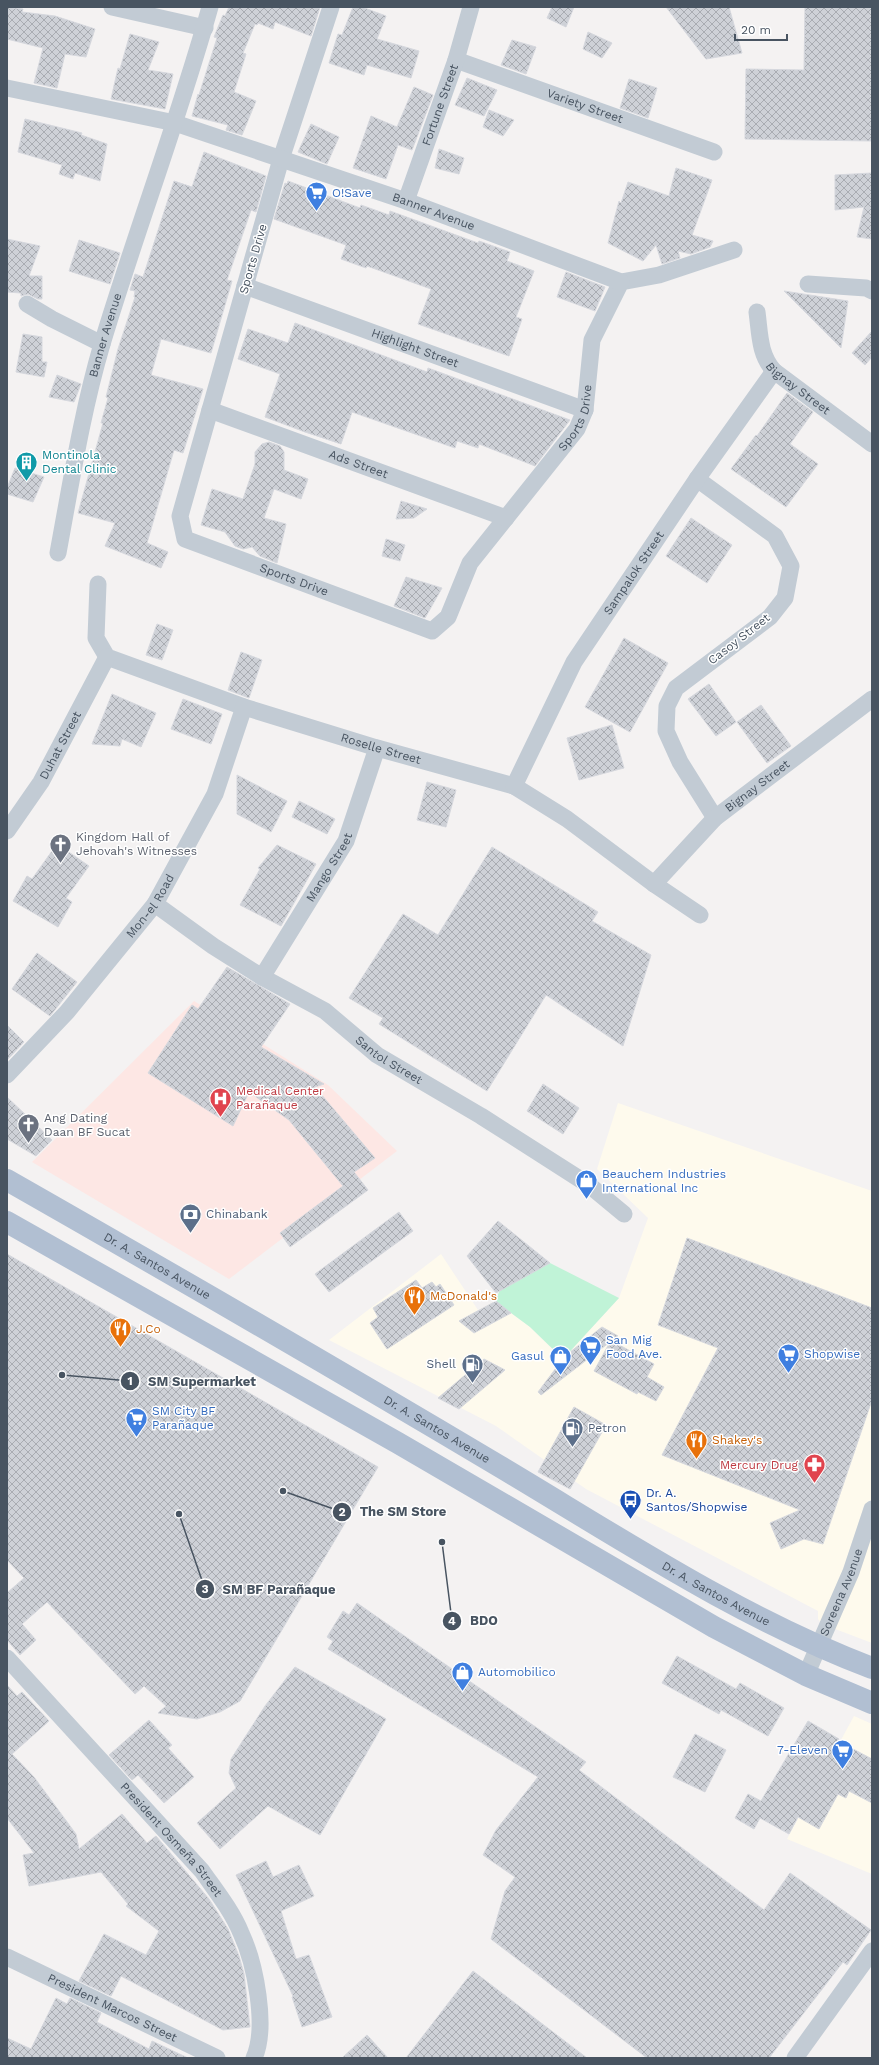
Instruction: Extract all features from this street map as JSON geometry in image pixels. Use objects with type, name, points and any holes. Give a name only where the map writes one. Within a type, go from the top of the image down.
[{"type":"main road","name":"Dr. A. Santos Avenue","points":[[7,1180],[415,1416],[730,1602],[819,1646],[872,1668]]},
{"type":"main road","points":[[7,1222],[398,1443],[714,1628],[806,1675],[872,1703]]},
{"type":"street","points":[[112,7],[205,28]]},
{"type":"street","name":"Banner Avenue","points":[[58,553],[84,416],[102,344],[176,123],[210,7]]},
{"type":"street","name":"Sports Drive","points":[[331,7],[281,159],[180,516],[184,539],[432,631],[448,617],[470,563],[578,429],[585,410],[592,340],[621,282]]},
{"type":"street","name":"Fortune Street","points":[[406,202],[456,60],[471,7]]},
{"type":"street","name":"Variety Street","points":[[456,60],[714,152]]},
{"type":"street","name":"Banner Avenue","points":[[7,88],[176,123],[406,202],[621,282]]},
{"type":"street","points":[[621,282],[658,274],[734,250]]},
{"type":"street","points":[[808,284],[866,288],[872,291]]},
{"type":"street","name":"Highlight Street","points":[[245,286],[585,410]]},
{"type":"street","points":[[28,304],[52,320],[102,344]]},
{"type":"street","name":"Bignay Street","points":[[757,312],[761,349],[766,362],[774,371],[872,444]]},
{"type":"street","name":"Sampalok Street","points":[[514,786],[574,662],[697,479],[774,371]]},
{"type":"street","name":"Ads Street","points":[[210,410],[506,518]]},
{"type":"street","name":"Casoy Street","points":[[697,479],[775,536],[791,566],[784,598],[770,617],[676,688],[667,706],[666,731],[680,762],[715,818]]},
{"type":"street","points":[[98,584],[96,638],[107,657]]},
{"type":"street","name":"Roselle Street","points":[[107,657],[244,707],[377,748],[514,786],[567,819],[654,884],[700,915]]},
{"type":"street","name":"Duhat Street","points":[[7,831],[41,782],[107,657]]},
{"type":"street","name":"Bignay Street","points":[[654,884],[715,818],[872,698]]},
{"type":"street","name":"Mon-el Road","points":[[7,1075],[67,1012],[155,904],[215,794],[244,707]]},
{"type":"street","name":"Mango Street","points":[[262,977],[346,841],[377,748]]},
{"type":"street","name":"Santol Street","points":[[155,904],[213,946],[262,977],[325,1011],[378,1055],[481,1116],[589,1185],[624,1214]]},
{"type":"street","name":"Soreena Avenue","points":[[806,1675],[851,1572],[872,1508]]},
{"type":"street","name":"President Osmeña Street","points":[[7,1658],[202,1871],[225,1904],[242,1933],[259,1998],[259,2030],[254,2058]]},
{"type":"street","points":[[795,2058],[872,1951]]},
{"type":"street","name":"President Marcos Street","points":[[7,1957],[217,2058]]},
{"type":"shaded area","name":"Medical Center Parañaque","points":[[194,1001],[328,1085],[397,1151],[229,1279],[32,1162]]},
{"type":"shaded area","points":[[618,1103],[872,1191],[872,1643],[822,1624],[818,1619],[818,1611],[586,1489],[496,1426],[329,1340],[441,1254],[478,1310],[495,1301],[530,1327],[563,1359],[619,1298],[648,1218],[597,1169]]},
{"type":"shaded area","points":[[854,1716],[872,1724],[872,1874],[787,1839]]},
{"type":"green space","points":[[550,1263],[619,1298],[563,1359],[530,1327],[495,1301],[500,1290]]},
{"type":"building","points":[[7,7],[23,9],[22,12],[55,16],[95,29],[86,57],[65,54],[57,88],[34,83],[43,48],[7,39]]},
{"type":"building","points":[[229,7],[320,7],[311,36],[275,22],[273,29],[258,23],[257,25],[255,24],[243,53],[246,54],[234,92],[256,101],[242,135],[226,130],[228,125],[192,116],[217,38],[214,37],[223,15],[225,16]]},
{"type":"building","points":[[353,7],[362,7],[386,16],[377,39],[419,51],[411,78],[367,65],[364,75],[329,63],[338,34],[342,35]]},
{"type":"building","points":[[552,7],[574,7],[566,27],[547,18]]},
{"type":"building","points":[[666,7],[729,7],[742,53],[706,59]]},
{"type":"building","points":[[805,7],[872,7],[872,141],[745,139],[746,69],[804,70]]},
{"type":"building","points":[[588,32],[612,43],[602,58],[583,49]]},
{"type":"building","points":[[130,34],[159,42],[148,70],[173,74],[165,109],[111,99],[118,68],[120,69]]},
{"type":"building","points":[[512,40],[536,47],[526,74],[501,65]]},
{"type":"building","points":[[467,78],[497,90],[484,116],[455,105]]},
{"type":"building","points":[[629,79],[657,88],[648,118],[620,108]]},
{"type":"building","points":[[414,87],[433,95],[412,150],[398,145],[386,179],[353,168],[371,116],[397,127]]},
{"type":"building","points":[[489,110],[514,120],[503,136],[483,127]]},
{"type":"building","points":[[25,119],[82,133],[81,135],[107,144],[100,181],[75,173],[73,179],[59,174],[62,165],[18,152]]},
{"type":"building","points":[[311,124],[339,137],[327,164],[298,152]]},
{"type":"building","points":[[439,149],[464,158],[459,174],[435,168]]},
{"type":"building","points":[[204,152],[266,176],[256,212],[251,210],[227,280],[232,281],[211,353],[161,339],[151,375],[203,389],[183,453],[174,450],[147,543],[168,552],[161,568],[105,546],[115,523],[78,513],[103,423],[101,423],[108,398],[106,397],[118,349],[135,297],[135,291],[130,290],[135,274],[143,277],[174,181],[192,187]]},
{"type":"building","points":[[676,168],[712,180],[692,235],[713,241],[710,247],[691,254],[678,251],[680,258],[662,264],[656,245],[643,261],[608,243],[619,201],[621,203],[628,182],[669,196]]},
{"type":"building","points":[[872,173],[872,239],[857,237],[864,207],[835,210],[835,175]]},
{"type":"building","points":[[288,181],[360,208],[361,205],[389,215],[390,211],[478,243],[479,241],[510,252],[507,261],[534,271],[516,317],[522,319],[509,356],[418,324],[431,289],[367,266],[366,268],[341,259],[346,245],[274,219],[285,183],[287,184]]},
{"type":"building","points":[[7,239],[40,246],[29,276],[42,276],[42,299],[38,299],[28,294],[21,296],[21,293],[7,292]]},
{"type":"building","points":[[79,240],[120,253],[110,284],[69,271]]},
{"type":"building","points":[[566,272],[605,287],[595,311],[557,297]]},
{"type":"building","points":[[784,291],[848,301],[841,348]]},
{"type":"building","points":[[295,323],[427,372],[428,368],[570,420],[535,466],[479,444],[478,448],[457,441],[455,448],[352,412],[341,444],[305,432],[265,417],[280,374],[238,359],[248,329],[288,343]]},
{"type":"building","points":[[872,331],[872,357],[865,365],[852,353]]},
{"type":"building","points":[[23,334],[42,337],[42,362],[47,362],[44,377],[16,372]]},
{"type":"building","points":[[57,375],[81,384],[74,402],[49,397]]},
{"type":"building","points":[[787,393],[813,412],[790,444],[818,464],[786,507],[731,469],[756,435],[757,436]]},
{"type":"building","points":[[269,442],[280,446],[284,452],[284,470],[308,479],[301,499],[274,489],[264,518],[286,524],[277,563],[260,556],[252,547],[243,549],[235,546],[225,532],[201,525],[212,489],[243,499],[255,464],[255,452],[262,444]]},
{"type":"building","name":"Montinola Dental Clinic","points":[[15,468],[44,477],[33,502],[7,494],[7,488]]},
{"type":"building","points":[[401,501],[427,509],[414,518],[396,519]]},
{"type":"building","points":[[691,518],[732,545],[707,583],[666,556]]},
{"type":"building","points":[[386,539],[405,545],[400,561],[382,556]]},
{"type":"building","points":[[406,577],[442,588],[425,618],[394,606]]},
{"type":"building","points":[[157,624],[173,630],[162,660],[146,655]]},
{"type":"building","points":[[624,638],[668,663],[630,732],[585,707]]},
{"type":"building","points":[[241,652],[262,660],[249,698],[228,690]]},
{"type":"building","points":[[709,684],[736,722],[716,736],[688,699]]},
{"type":"building","points":[[112,694],[156,713],[141,747],[122,739],[120,746],[92,744]]},
{"type":"building","points":[[183,699],[222,714],[211,744],[171,729]]},
{"type":"building","points":[[761,705],[791,746],[767,763],[737,722]]},
{"type":"building","points":[[612,725],[624,768],[579,780],[567,738]]},
{"type":"building","points":[[237,775],[287,801],[271,832],[237,814]]},
{"type":"building","points":[[427,782],[456,790],[446,827],[417,820]]},
{"type":"building","points":[[299,801],[335,819],[327,834],[292,817]]},
{"type":"building","points":[[57,844],[89,866],[66,898],[72,902],[58,927],[13,901],[27,876],[32,879]]},
{"type":"building","points":[[277,845],[316,864],[281,926],[240,905],[260,869],[258,868]]},
{"type":"building","points":[[492,847],[598,912],[592,921],[651,955],[623,1046],[546,995],[487,1091],[379,1024],[383,1018],[349,998],[403,914],[438,935]]},
{"type":"building","points":[[37,953],[77,982],[50,1016],[12,989]]},
{"type":"building","points":[[227,967],[290,1004],[261,1047],[324,1084],[315,1087],[375,1158],[354,1172],[368,1190],[290,1247],[280,1233],[343,1186],[289,1120],[249,1092],[233,1126],[148,1073],[192,1005],[198,1009]]},
{"type":"building","points":[[7,1025],[24,1042],[7,1060]]},
{"type":"building","points":[[543,1084],[579,1108],[563,1134],[527,1111]]},
{"type":"building","points":[[7,1097],[52,1140],[36,1156],[7,1139]]},
{"type":"building","points":[[399,1212],[413,1231],[329,1292],[315,1274]]},
{"type":"building","points":[[498,1221],[550,1263],[496,1293],[467,1256]]},
{"type":"building","name":"Shopwise","points":[[687,1238],[872,1308],[872,1400],[823,1544],[804,1539],[781,1549],[770,1523],[800,1510],[662,1455],[718,1348],[658,1325]]},
{"type":"building","points":[[7,1254],[378,1467],[240,1701],[220,1712],[197,1719],[158,1713],[166,1706],[144,1686],[135,1694],[47,1602],[22,1624],[36,1640],[20,1655],[7,1640],[7,1593],[24,1578],[7,1560]]},
{"type":"building","points":[[416,1280],[422,1288],[432,1282],[436,1287],[440,1284],[454,1305],[387,1349],[370,1323],[378,1317],[373,1308]]},
{"type":"building","points":[[496,1301],[511,1313],[474,1333],[459,1321]]},
{"type":"building","points":[[602,1327],[618,1336],[612,1341],[654,1364],[647,1377],[664,1387],[656,1401],[638,1392],[637,1394],[594,1371],[610,1342],[541,1395],[538,1392],[565,1356]]},
{"type":"building","name":"Shell","points":[[484,1359],[505,1370],[459,1409],[438,1398]]},
{"type":"building","name":"Petron","points":[[574,1407],[606,1425],[570,1489],[538,1472]]},
{"type":"building","points":[[357,1603],[586,1762],[579,1770],[764,1910],[790,1873],[871,1930],[847,1965],[843,1962],[769,2058],[647,2058],[491,1939],[505,1891],[515,1877],[483,1855],[496,1830],[538,1777],[328,1649],[333,1641],[327,1637],[343,1611],[349,1615]]},
{"type":"building","points":[[677,1656],[736,1689],[740,1683],[784,1708],[768,1736],[721,1710],[719,1714],[662,1683]]},
{"type":"building","points":[[295,1667],[386,1719],[320,1835],[268,1806],[220,1849],[197,1823],[236,1788],[229,1773],[231,1759],[265,1706]]},
{"type":"building","points":[[7,1685],[17,1696],[22,1692],[49,1721],[12,1754],[34,1777],[76,1834],[79,1849],[122,1814],[147,1843],[156,1836],[209,1899],[228,1929],[239,1956],[244,1974],[250,2027],[223,2030],[121,1976],[111,1996],[79,1981],[104,1934],[146,1955],[159,1931],[126,1906],[128,1904],[101,1872],[29,1886],[23,1855],[34,1853],[7,1818]]},
{"type":"building","points":[[149,1720],[172,1745],[168,1748],[194,1777],[164,1803],[138,1775],[132,1780],[109,1755]]},
{"type":"building","points":[[808,1721],[839,1739],[838,1741],[872,1759],[872,1803],[849,1791],[846,1798],[838,1794],[819,1829],[798,1817],[789,1834],[760,1818],[754,1829],[735,1818],[748,1794],[761,1801]]},
{"type":"building","points":[[695,1734],[726,1750],[705,1792],[673,1777]]},
{"type":"building","points":[[266,1861],[273,1877],[299,1865],[314,1896],[281,1911],[296,1959],[309,1955],[332,2017],[302,2027],[292,1997],[293,1996],[236,1875]]},
{"type":"building","points":[[473,1971],[587,2058],[406,2058]]},
{"type":"building","points":[[56,1998],[67,2004],[70,1998],[101,2013],[97,2022],[149,2049],[152,2041],[188,2058],[7,2058],[7,2038],[31,2049]]},
{"type":"building","points":[[367,2035],[388,2058],[342,2058]]},
{"type":"place","name":"O!Save","points":[[316,212]]},
{"type":"place","name":"Montinola Dental Clinic","points":[[26,482]]},
{"type":"place","name":"Kingdom Hall of Jehovah's Witnesses","points":[[60,864]]},
{"type":"place","name":"Medical Center Parañaque","points":[[220,1118]]},
{"type":"place","name":"Ang Dating Daan BF Sucat","points":[[28,1144]]},
{"type":"place","name":"Beauchem Industries International Inc","points":[[586,1200]]},
{"type":"place","name":"Chinabank","points":[[190,1234]]},
{"type":"place","name":"McDonald's","points":[[415,1316]]},
{"type":"place","name":"J.Co","points":[[120,1348]]},
{"type":"place","name":"San Mig Food Ave.","points":[[590,1366]]},
{"type":"place","name":"Shopwise","points":[[788,1374]]},
{"type":"place","name":"SM Supermarket","points":[[62,1375]]},
{"type":"place","name":"Gasul","points":[[560,1376]]},
{"type":"place","name":"Shell","points":[[472,1384]]},
{"type":"place","name":"SM City BF Parañaque","points":[[137,1438]]},
{"type":"place","name":"Petron","points":[[572,1448]]},
{"type":"place","name":"Shakey's","points":[[696,1460]]},
{"type":"place","name":"Mercury Drug","points":[[814,1484]]},
{"type":"place","name":"The SM Store","points":[[283,1491]]},
{"type":"place","name":"SM BF Parañaque","points":[[179,1514]]},
{"type":"place","name":"Dr. A. Santos/Shopwise","points":[[631,1520]]},
{"type":"place","name":"BDO","points":[[442,1542]]},
{"type":"place","name":"Automobilico","points":[[462,1692]]},
{"type":"place","name":"7-Eleven","points":[[843,1770]]}]
